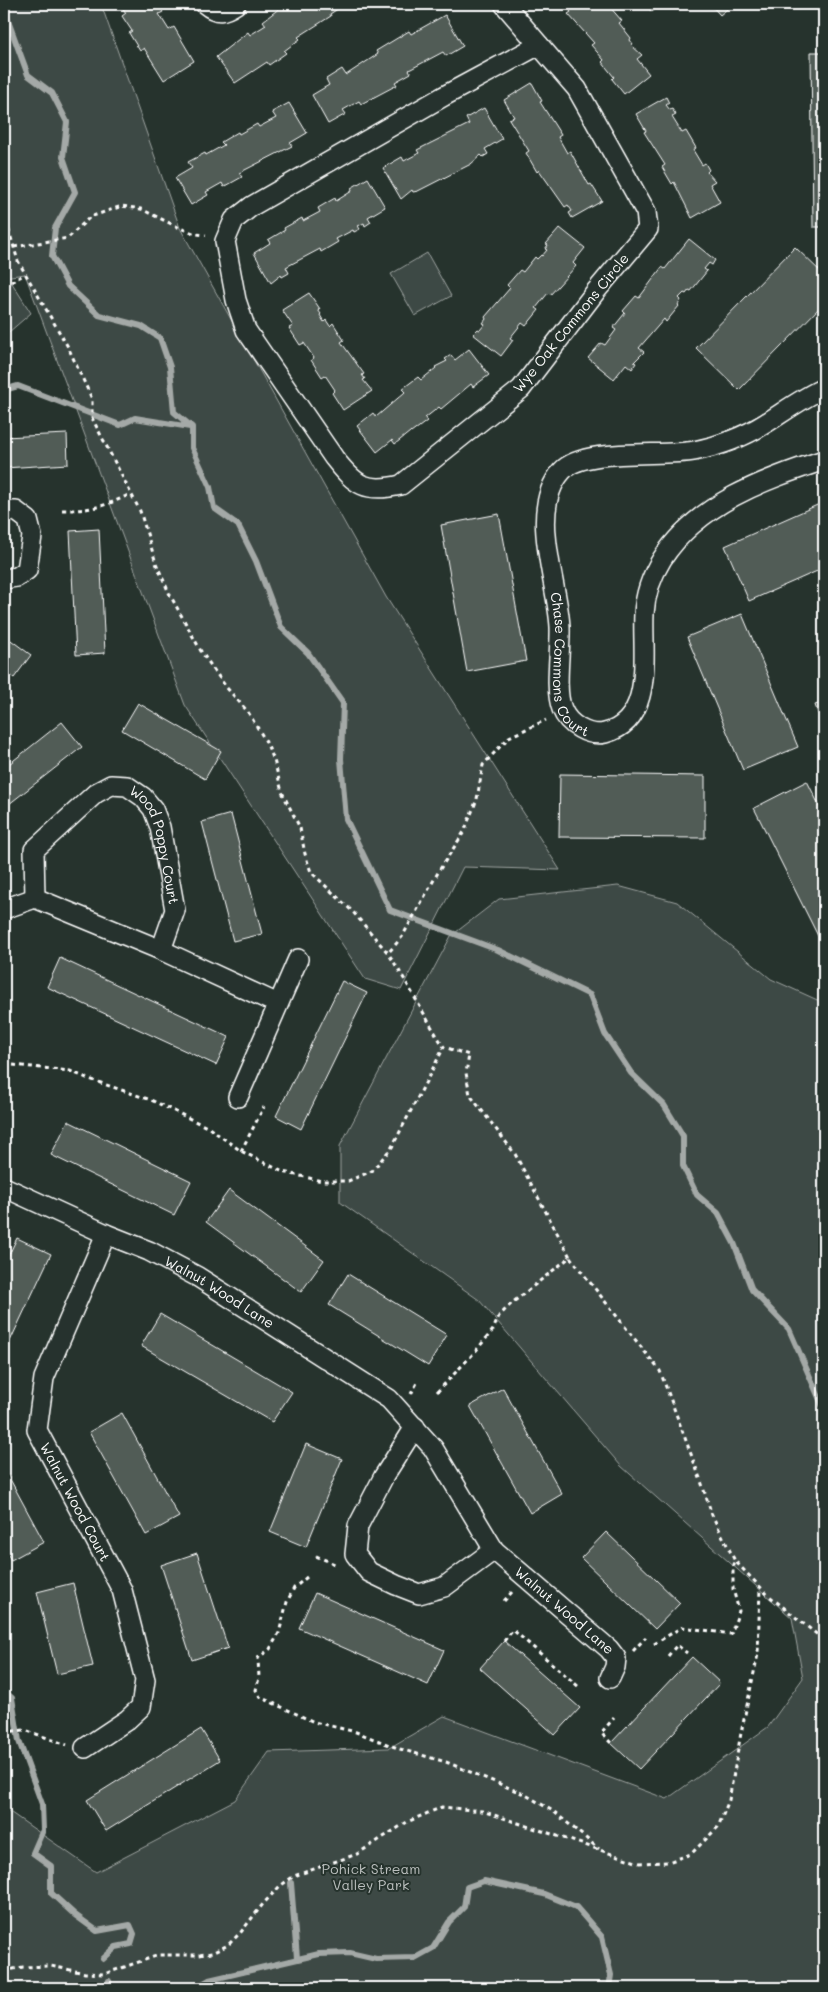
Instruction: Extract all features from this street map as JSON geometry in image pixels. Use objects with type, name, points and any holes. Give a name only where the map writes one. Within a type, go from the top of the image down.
[{"type":"street","points":[[205,4],[214,10],[226,11],[236,4]]},
{"type":"street","name":"Wye Oak Commons Circle","points":[[229,232],[225,241],[236,300],[246,330],[350,479],[367,487],[383,489],[401,485],[521,389],[596,292],[648,229],[646,212],[578,89],[504,4]]},
{"type":"street","points":[[229,232],[234,220],[252,206],[444,96],[539,45]]},
{"type":"street","name":"Chase Commons Court","points":[[824,388],[813,393],[764,425],[730,442],[693,452],[593,458],[576,461],[562,470],[552,486],[547,506],[546,539],[560,625],[559,700],[563,712],[575,725],[588,733],[602,734],[611,732],[627,721],[636,710],[644,678],[644,612],[651,580],[662,559],[692,522],[707,511],[766,481],[824,460]]},
{"type":"street","points":[[4,511],[16,511],[28,520],[32,536],[27,570],[17,577],[4,579]]},
{"type":"street","name":"Wood Poppy Court","points":[[35,898],[34,850],[96,793],[110,785],[128,786],[153,809],[160,827],[175,910],[161,950]]},
{"type":"street","points":[[4,909],[35,898],[161,950],[278,1004]]},
{"type":"street","points":[[238,1097],[298,959]]},
{"type":"street","name":"Walnut Wood Lane","points":[[4,1187],[106,1234],[149,1251],[198,1277],[390,1399],[433,1448],[494,1550],[609,1649],[616,1658],[615,1667],[610,1678]]},
{"type":"street","name":"Walnut Wood Court","points":[[85,1748],[127,1720],[141,1707],[144,1680],[122,1590],[37,1430],[44,1378],[106,1234]]},
{"type":"street","points":[[415,1427],[384,1476],[358,1526],[355,1554],[369,1572],[419,1594],[444,1587],[494,1550]]},
{"type":"path","points":[[14,247],[68,238],[90,217],[122,206],[141,209],[165,222],[196,234],[206,235],[211,231],[212,227],[229,232]]},
{"type":"path","points":[[4,214],[18,262],[68,347],[92,399],[92,418],[140,511],[156,563],[186,626],[202,653],[226,687],[248,712],[265,740],[274,760],[282,792],[300,828],[311,872],[353,912],[388,953],[444,1047],[469,1054],[466,1073],[470,1095],[515,1154],[570,1257],[660,1371],[712,1515],[735,1561],[760,1587],[824,1640]]},
{"type":"path","points":[[4,286],[25,274]]},
{"type":"path","points":[[62,510],[82,511],[100,507],[130,494]]},
{"type":"path","points":[[388,953],[402,937],[420,903],[464,832],[478,799],[483,765],[509,737],[563,712]]},
{"type":"path","points":[[14,1066],[70,1071],[151,1100],[209,1128],[242,1151],[283,1172],[322,1181],[348,1181],[372,1171],[392,1147],[444,1047]]},
{"type":"path","points":[[242,1151],[264,1107]]},
{"type":"path","points":[[437,1392],[474,1353],[493,1330],[500,1316],[512,1303],[570,1257]]},
{"type":"path","points":[[408,1398],[418,1381]]},
{"type":"path","points":[[316,1556],[337,1565]]},
{"type":"path","points":[[654,1644],[682,1627],[731,1634],[740,1610],[733,1589],[735,1561]]},
{"type":"path","points":[[307,1577],[294,1588],[287,1602],[279,1633],[270,1650],[258,1658],[259,1678],[256,1690],[260,1697],[314,1722],[356,1732],[400,1749],[446,1762],[524,1794],[553,1811],[601,1850]]},
{"type":"path","points":[[504,1601],[517,1587]]},
{"type":"path","points":[[4,1971],[23,1967],[51,1966],[85,1973],[104,1974],[159,1955],[199,1955],[212,1953],[228,1945],[280,1886],[294,1876],[357,1854],[407,1822],[442,1808],[482,1811],[639,1863],[668,1862],[690,1854],[718,1827],[729,1800],[758,1654],[760,1587]]},
{"type":"path","points":[[504,1641],[513,1630],[579,1687]]},
{"type":"path","points":[[632,1652],[646,1637]]},
{"type":"path","points":[[668,1656],[677,1644],[687,1653]]},
{"type":"path","points":[[610,1743],[601,1733],[614,1718]]},
{"type":"path","points":[[4,1732],[25,1730],[64,1744]]},
{"type":"green space","points":[[4,4],[101,4],[180,228],[386,597],[560,870],[463,867],[401,990],[365,979],[185,705],[25,274],[4,277]]},
{"type":"green space","points":[[427,253],[451,296],[415,316],[391,274]]},
{"type":"green space","points":[[12,283],[31,313],[9,332],[4,339],[4,290]]},
{"type":"green space","name":"Pohick Stream Valley Park","points":[[618,886],[677,902],[771,979],[824,1003],[824,1988],[4,1988],[4,1808],[96,1872],[235,1800],[269,1752],[389,1748],[444,1716],[667,1799],[768,1727],[803,1678],[792,1618],[621,1466],[479,1300],[340,1202],[340,1146],[451,936],[499,899]]},
{"type":"building","points":[[120,4],[158,4],[163,12],[159,14],[169,30],[174,27],[194,61],[164,80],[144,48],[140,51],[129,33],[132,31],[122,16],[126,13]]},
{"type":"building","points":[[285,4],[345,4],[330,14],[331,16],[298,37],[300,39],[284,51],[286,53],[269,65],[267,62],[235,83],[216,57],[248,32],[250,35],[266,25],[263,21]]},
{"type":"building","points":[[564,4],[605,4],[609,6],[622,21],[619,23],[631,38],[630,40],[633,44],[631,45],[642,55],[637,59],[649,74],[624,94],[602,62],[604,60],[591,45],[594,43],[568,14],[571,12]]},
{"type":"building","points":[[649,4],[661,4],[652,12],[647,6]]},
{"type":"building","points":[[710,4],[733,4],[720,15]]},
{"type":"building","points":[[445,15],[463,46],[446,56],[443,52],[409,70],[411,73],[395,82],[397,85],[361,104],[359,101],[343,110],[346,114],[328,124],[312,95],[329,85],[326,79],[342,69],[346,75],[378,54],[376,51],[409,31],[411,34]]},
{"type":"building","points":[[811,52],[824,52],[824,227],[813,227]]},
{"type":"building","points":[[532,83],[542,101],[540,102],[561,135],[558,137],[567,153],[570,151],[589,185],[591,184],[602,201],[572,218],[569,213],[572,211],[568,205],[565,207],[539,170],[537,172],[526,153],[529,151],[509,119],[514,117],[504,100]]},
{"type":"building","points":[[666,97],[669,103],[666,105],[676,115],[672,117],[682,133],[686,131],[696,148],[693,150],[702,165],[705,163],[709,170],[707,172],[715,181],[710,184],[720,202],[692,218],[674,182],[672,184],[662,167],[665,165],[644,132],[646,131],[636,114]]},
{"type":"building","points":[[289,103],[307,133],[290,143],[292,146],[239,173],[242,177],[224,187],[222,183],[206,192],[208,195],[191,205],[175,178],[192,168],[188,162],[224,145],[221,142],[238,132],[239,134],[257,124],[259,127],[276,118],[272,112]]},
{"type":"building","points":[[484,108],[502,139],[485,149],[488,154],[483,157],[481,155],[471,164],[418,191],[413,192],[412,190],[401,199],[383,168],[402,157],[404,161],[419,153],[417,150],[469,124],[466,118]]},
{"type":"building","points":[[368,178],[385,207],[368,217],[371,222],[365,226],[364,223],[358,226],[360,229],[354,232],[353,230],[336,239],[338,242],[321,252],[320,249],[286,267],[289,273],[282,277],[281,275],[271,283],[254,253],[270,243],[268,240],[285,230],[284,228],[302,218],[303,221],[320,212],[318,208],[335,198],[336,201],[352,191],[351,188]]},
{"type":"building","points":[[560,228],[585,248],[573,263],[576,266],[550,295],[548,293],[536,308],[539,310],[526,326],[522,323],[510,338],[513,340],[501,356],[473,334],[485,324],[483,323],[486,319],[485,317],[510,288],[507,285],[520,270],[523,272],[535,257],[537,259],[542,256],[547,250],[545,249],[548,245],[546,244]]},
{"type":"building","points":[[689,239],[715,260],[712,265],[709,263],[704,269],[707,271],[691,291],[689,290],[679,298],[681,300],[679,306],[666,322],[664,319],[639,348],[644,352],[634,362],[636,363],[632,369],[626,364],[614,379],[588,358],[601,343],[605,345],[616,330],[613,328],[625,313],[623,311],[636,296],[639,298],[662,267],[665,269]]},
{"type":"building","points":[[795,247],[824,275],[824,303],[739,390],[696,348]]},
{"type":"building","points":[[309,293],[320,309],[318,310],[324,322],[326,320],[330,326],[333,323],[344,340],[341,342],[364,374],[362,375],[365,379],[363,380],[372,391],[343,410],[332,393],[335,390],[325,375],[322,377],[311,360],[314,358],[304,343],[300,345],[289,328],[293,326],[282,310]]},
{"type":"building","points":[[469,349],[489,375],[473,387],[471,384],[441,409],[439,407],[425,418],[427,421],[395,444],[392,440],[377,452],[357,426],[373,413],[376,417],[405,392],[402,389],[418,377],[421,380],[435,367],[447,361],[445,359],[451,355],[455,360]]},
{"type":"building","points":[[67,434],[68,464],[4,468],[4,437]]},
{"type":"building","points":[[824,502],[824,568],[749,601],[725,546]]},
{"type":"building","points":[[499,514],[526,661],[467,672],[441,525]]},
{"type":"building","points":[[99,529],[105,653],[76,655],[70,531]]},
{"type":"building","points":[[742,614],[798,747],[743,770],[687,637]]},
{"type":"building","points":[[4,635],[31,655],[14,678],[4,670]]},
{"type":"building","points":[[824,702],[824,730],[815,705]]},
{"type":"building","points":[[138,703],[221,751],[205,779],[122,730]]},
{"type":"building","points":[[62,722],[82,747],[4,808],[4,768]]},
{"type":"building","points":[[560,774],[705,776],[705,838],[559,837]]},
{"type":"building","points":[[807,781],[824,815],[824,933],[818,936],[754,808]]},
{"type":"building","points":[[231,814],[262,934],[233,941],[202,822]]},
{"type":"building","points":[[60,958],[229,1037],[216,1065],[47,987]]},
{"type":"building","points":[[342,981],[367,993],[301,1129],[276,1116]]},
{"type":"building","points":[[68,1121],[191,1181],[174,1215],[51,1155]]},
{"type":"building","points":[[229,1190],[324,1260],[301,1292],[206,1222]]},
{"type":"building","points":[[17,1238],[51,1254],[4,1354],[4,1265]]},
{"type":"building","points":[[348,1274],[447,1335],[428,1366],[329,1305]]},
{"type":"building","points":[[160,1314],[292,1392],[272,1422],[141,1346]]},
{"type":"building","points":[[503,1388],[562,1494],[530,1513],[470,1406]]},
{"type":"building","points":[[122,1413],[179,1517],[146,1535],[89,1432]]},
{"type":"building","points":[[306,1444],[342,1459],[306,1547],[270,1532]]},
{"type":"building","points":[[4,1468],[44,1542],[11,1560],[4,1548]]},
{"type":"building","points":[[606,1532],[680,1603],[655,1629],[581,1558]]},
{"type":"building","points":[[197,1553],[228,1648],[192,1660],[161,1565]]},
{"type":"building","points":[[73,1583],[93,1666],[57,1674],[37,1592]]},
{"type":"building","points":[[315,1593],[444,1650],[428,1685],[299,1628]]},
{"type":"building","points":[[504,1641],[580,1708],[555,1735],[480,1668]]},
{"type":"building","points":[[692,1657],[720,1683],[639,1769],[611,1743]]},
{"type":"building","points":[[201,1729],[220,1760],[106,1831],[87,1800]]},
{"type":"waterway","points":[[4,10],[28,75],[52,93],[67,122],[63,157],[75,192],[55,228],[52,256],[68,286],[99,315],[141,326],[160,338],[170,367],[174,412],[192,427],[192,448],[210,487],[214,508],[238,525],[256,561],[281,627],[308,653],[343,703],[341,759],[346,819],[390,910],[498,950],[590,995],[605,1034],[631,1073],[664,1105],[683,1136],[683,1166],[697,1195],[718,1213],[734,1243],[752,1290],[789,1329],[824,1409]]},
{"type":"waterway","points":[[4,390],[18,386],[120,425],[135,418],[190,427]]},
{"type":"waterway","points":[[4,1691],[12,1698],[19,1741],[42,1804],[43,1830],[33,1853],[51,1866],[51,1893],[75,1915],[97,1931],[130,1925],[134,1934],[131,1944],[116,1947],[103,1959]]},
{"type":"waterway","points":[[195,1988],[209,1980],[319,1954],[350,1953],[376,1959],[415,1958],[433,1948],[449,1922],[464,1907],[467,1887],[484,1881],[544,1894],[576,1907],[602,1937],[611,1975],[609,1988]]},
{"type":"waterway","points":[[291,1883],[297,1958]]},
{"type":"waterway","points":[[109,1981],[111,1988]]}]
